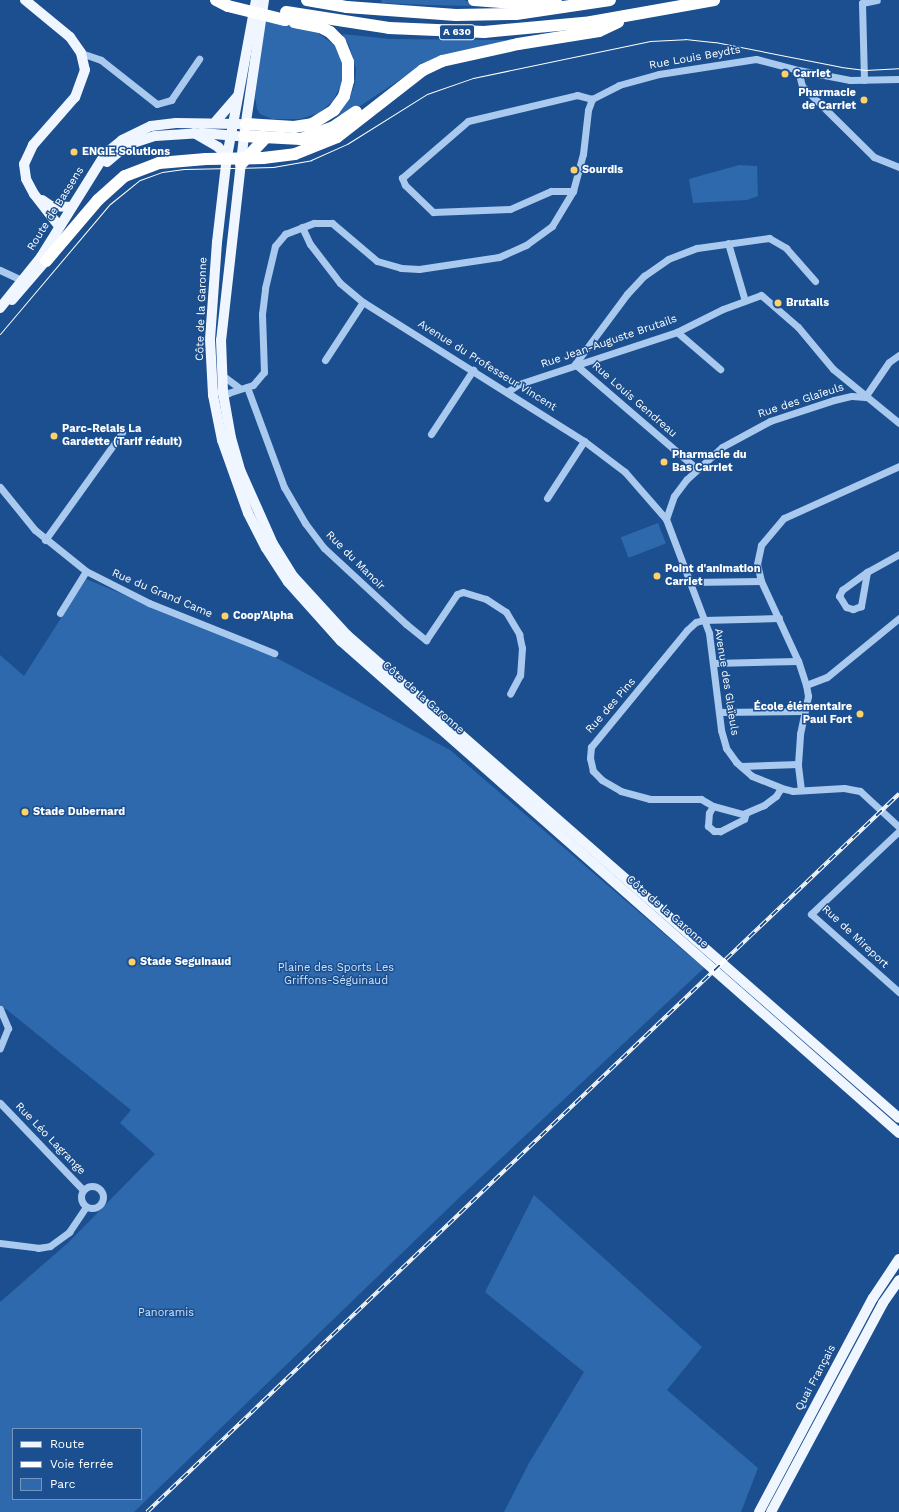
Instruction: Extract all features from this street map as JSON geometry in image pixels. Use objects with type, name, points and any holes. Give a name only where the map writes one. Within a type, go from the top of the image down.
[{"type":"highway","points":[[216,0],[231,3]]},
{"type":"highway","name":"A 630","points":[[307,0],[347,7],[456,15],[523,14],[610,0]]},
{"type":"highway","points":[[474,0],[515,3],[556,0]]},
{"type":"highway","name":"A 630","points":[[231,3],[286,16],[389,28],[455,32],[515,30],[628,17],[714,0]]},
{"type":"highway","points":[[239,124],[288,127],[312,124],[334,110],[344,96],[348,81],[348,62],[340,42],[330,32],[320,27],[286,16]]},
{"type":"highway","points":[[237,136],[264,139],[301,140],[316,136],[332,128],[423,70],[442,61],[484,51],[599,31],[628,17]]},
{"type":"highway","points":[[46,261],[98,200],[125,176],[158,163],[206,159],[263,158],[295,154],[337,137],[423,70]]},
{"type":"highway","points":[[241,168],[264,139]]},
{"type":"main road","points":[[24,0],[70,36],[81,53],[85,70],[80,89],[33,145],[24,164],[26,179],[34,194],[59,226]]},
{"type":"main road","points":[[239,124],[241,108],[239,97],[256,0]]},
{"type":"main road","points":[[0,313],[46,261],[97,175],[110,158],[127,145],[155,136],[194,133],[237,136],[264,0]]},
{"type":"main road","points":[[216,122],[239,97]]},
{"type":"main road","name":"Route de Bassens","points":[[0,308],[41,257],[105,154],[134,133],[170,124],[216,122],[239,124]]},
{"type":"main road","points":[[194,133],[218,147],[227,156]]},
{"type":"main road","name":"Côte de la Garonne","points":[[237,136],[227,156],[216,258],[210,339],[212,382],[222,440],[248,513],[288,582],[313,613],[364,662],[899,1133]]},
{"type":"main road","name":"Côte de la Garonne","points":[[237,136],[241,168],[221,340],[223,393],[231,438],[256,509],[277,550],[319,607],[399,682],[899,1118]]},
{"type":"main road","points":[[34,194],[51,206],[71,207]]},
{"type":"main road","name":"Quai Français","points":[[759,1512],[873,1298],[899,1259]]},
{"type":"main road","name":"Quai Français","points":[[771,1512],[883,1302],[899,1280]]},
{"type":"street","points":[[864,80],[862,3],[877,0]]},
{"type":"street","points":[[81,53],[100,60],[157,104],[171,100],[199,59]]},
{"type":"street","name":"Rue Louis Beydts","points":[[592,99],[618,85],[719,63],[756,59],[798,70],[864,80],[899,79]]},
{"type":"street","points":[[798,70],[802,86],[874,157],[899,167]]},
{"type":"street","points":[[212,382],[223,393],[243,388],[259,380],[264,372],[262,314],[268,269],[275,246],[285,234],[302,227],[324,222],[332,223],[377,261],[401,268],[439,268],[499,257],[526,245],[552,226],[573,191],[583,154],[588,110],[592,99],[577,95],[468,122],[402,178],[405,185],[434,212],[510,209],[551,191],[573,191]]},
{"type":"street","name":"Avenue du Professeur Vincent","points":[[302,227],[310,244],[336,278],[363,302],[584,441],[624,472],[666,520]]},
{"type":"street","points":[[575,364],[627,294],[644,276],[668,259],[697,248],[769,238],[786,248],[815,281]]},
{"type":"street","points":[[728,243],[745,300]]},
{"type":"street","points":[[0,270],[21,280]]},
{"type":"street","name":"Rue Jean-Auguste Brutails","points":[[507,392],[519,384],[575,364],[677,332],[745,300],[761,295],[798,328],[833,370],[899,423]]},
{"type":"street","points":[[325,360],[363,302]]},
{"type":"street","points":[[677,332],[720,369]]},
{"type":"street","points":[[865,397],[889,362],[899,355]]},
{"type":"street","name":"Rue Louis Gendreau","points":[[575,364],[697,469]]},
{"type":"street","points":[[431,434],[473,370]]},
{"type":"street","points":[[222,375],[243,388]]},
{"type":"street","name":"Rue du Manoir","points":[[243,388],[284,487],[305,523],[324,548],[426,640],[457,594],[463,592],[486,598],[506,612],[519,634],[522,648],[520,675],[510,694]]},
{"type":"street","name":"Rue des Glaïeuls","points":[[666,520],[674,496],[697,469],[722,447],[770,421],[834,400],[852,396],[865,397]]},
{"type":"street","points":[[45,540],[122,433]]},
{"type":"street","points":[[547,498],[584,441]]},
{"type":"street","points":[[802,790],[798,764],[803,711],[808,696],[798,661],[761,580],[757,564],[761,545],[784,518],[899,466]]},
{"type":"street","name":"Rue du Grand Came","points":[[0,488],[45,540],[86,571],[149,603],[274,653]]},
{"type":"street","name":"Avenue des Glaïeuls","points":[[666,520],[709,633],[719,712],[726,748],[741,766],[752,776],[781,788],[802,790],[844,788],[860,792],[899,827]]},
{"type":"street","points":[[867,572],[861,606],[853,609],[846,607],[840,596],[842,590],[867,572],[899,554]]},
{"type":"street","points":[[60,613],[86,571]]},
{"type":"street","points":[[690,582],[761,580]]},
{"type":"street","points":[[704,620],[779,618]]},
{"type":"street","points":[[806,685],[827,677],[899,618]]},
{"type":"street","name":"Rue des Pins","points":[[704,620],[687,630],[640,689],[624,704],[591,747],[590,758],[593,771],[602,780],[621,791],[650,799],[701,799],[713,806],[746,813]]},
{"type":"street","points":[[714,663],[798,661]]},
{"type":"street","points":[[719,712],[803,711]]},
{"type":"street","points":[[741,766],[798,764]]},
{"type":"street","points":[[713,806],[708,823],[714,831],[738,823],[744,819],[746,813],[764,805],[776,796],[781,788]]},
{"type":"street","name":"Rue de Mireport","points":[[899,831],[811,914],[899,992]]},
{"type":"street","points":[[0,1009],[8,1028],[0,1048]]},
{"type":"street","name":"Rue Léo Lagrange","points":[[0,1103],[84,1190]]},
{"type":"street","points":[[94,1186],[100,1189],[104,1196],[102,1203],[97,1208],[86,1206],[81,1201],[84,1190],[94,1186]]},
{"type":"street","points":[[0,1243],[38,1248],[50,1246],[69,1232],[86,1206]]},
{"type":"green space","points":[[381,0],[464,0],[473,4],[472,6],[382,3]]},
{"type":"green space","points":[[265,19],[315,31],[336,46],[343,63],[342,83],[333,101],[319,113],[300,119],[272,119],[260,114],[257,109],[255,97]]},
{"type":"green space","points":[[342,34],[391,39],[511,40],[419,67],[342,118],[339,113],[350,97],[355,84],[356,69],[349,45]]},
{"type":"green space","points":[[739,165],[757,166],[758,196],[747,200],[693,203],[689,179]]},
{"type":"green space","points":[[658,523],[666,544],[629,558],[621,537]]},
{"type":"green space","name":"Plaine des Sports Les Griffons-Séguinaud","points":[[86,579],[273,656],[450,750],[704,968],[462,1195],[134,1512],[0,1512],[0,1302],[69,1242],[155,1154],[120,1123],[131,1110],[6,1009],[0,1009],[0,655],[24,676]]},
{"type":"green space","points":[[534,1195],[702,1347],[667,1390],[758,1468],[741,1512],[504,1512],[529,1463],[584,1372],[485,1292]]},
{"type":"tram line","points":[[0,334],[110,204],[140,180],[162,172],[184,169],[273,167],[311,160],[347,144],[427,94],[473,78],[650,41],[685,39],[715,42],[841,67],[865,70],[899,68]]},
{"type":"railway","points":[[147,1512],[899,794]]},
{"type":"place","name":"Carriet","points":[[785,74]]},
{"type":"place","name":"Pharmacie de Carriet","points":[[864,100]]},
{"type":"place","name":"ENGIE Solutions","points":[[74,152]]},
{"type":"place","name":"Sourdis","points":[[574,170]]},
{"type":"place","name":"Brutails","points":[[778,303]]},
{"type":"place","name":"Parc-Relais La Gardette (Tarif réduit)","points":[[54,436]]},
{"type":"place","name":"Pharmacie du Bas Carriet","points":[[664,462]]},
{"type":"place","name":"Point d'animation Carriet","points":[[657,576]]},
{"type":"place","name":"Coop'Alpha","points":[[225,616]]},
{"type":"place","name":"École élémentaire Paul Fort","points":[[860,714]]},
{"type":"place","name":"Stade Dubernard","points":[[25,812]]},
{"type":"place","name":"Stade Seguinaud","points":[[132,962]]},
{"type":"park label","name":"Panoramis","points":[[166,1313]]}]
